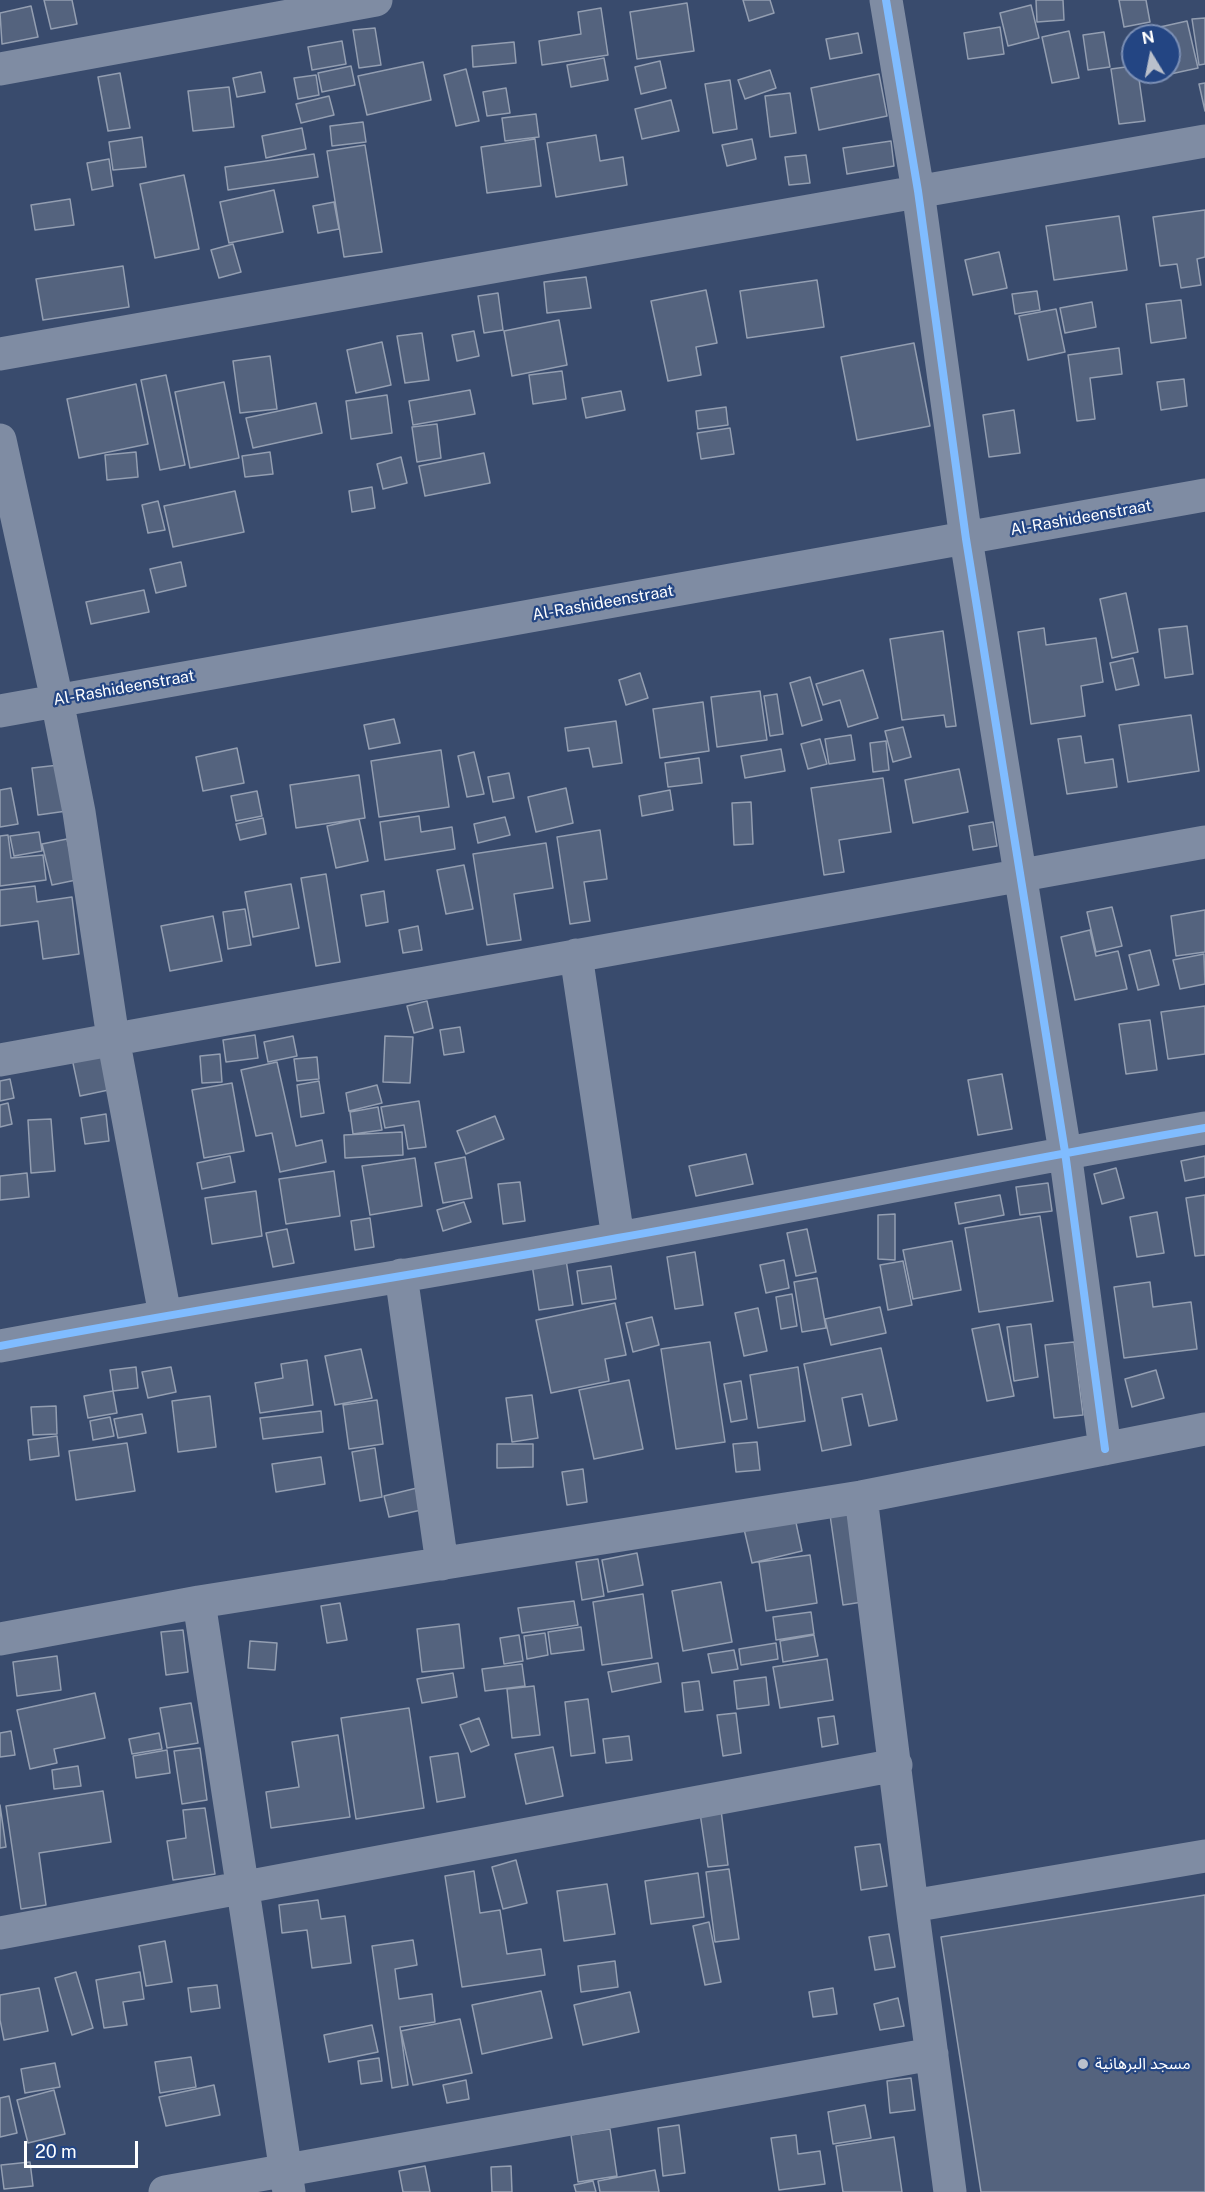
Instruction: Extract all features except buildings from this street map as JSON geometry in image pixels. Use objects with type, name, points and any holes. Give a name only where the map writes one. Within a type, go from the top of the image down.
[{"type":"street","points":[[0,69],[375,0]]},
{"type":"street","points":[[886,0],[918,191],[966,539],[1065,1152],[1105,1449]]},
{"type":"street","points":[[0,354],[1205,141]]},
{"type":"street","points":[[0,440],[4,488],[57,700],[79,812],[113,1038],[165,1315]]},
{"type":"street","name":"Al-Rashideenstraat","points":[[0,711],[1205,495]]},
{"type":"street","points":[[0,1060],[1205,842]]},
{"type":"street","points":[[576,955],[618,1238]]},
{"type":"street","points":[[0,1346],[165,1315],[618,1238],[1065,1152],[1205,1128]]},
{"type":"street","points":[[402,1275],[442,1564]]},
{"type":"street","points":[[0,1639],[199,1602],[861,1497],[1205,1429]]},
{"type":"street","points":[[861,1497],[950,2192]]},
{"type":"street","points":[[199,1602],[287,2181]]},
{"type":"street","points":[[0,1933],[896,1765]]},
{"type":"street","points":[[912,1906],[1205,1856]]},
{"type":"street","points":[[165,2192],[287,2181],[932,2054]]},
{"type":"cycle path","points":[[886,0],[918,191],[966,539],[1065,1152],[1105,1449]]},
{"type":"cycle path","points":[[0,1346],[618,1238],[1205,1128]]},
{"type":"place","name":"مسجد البرهانية","points":[[1083,2064]]}]
